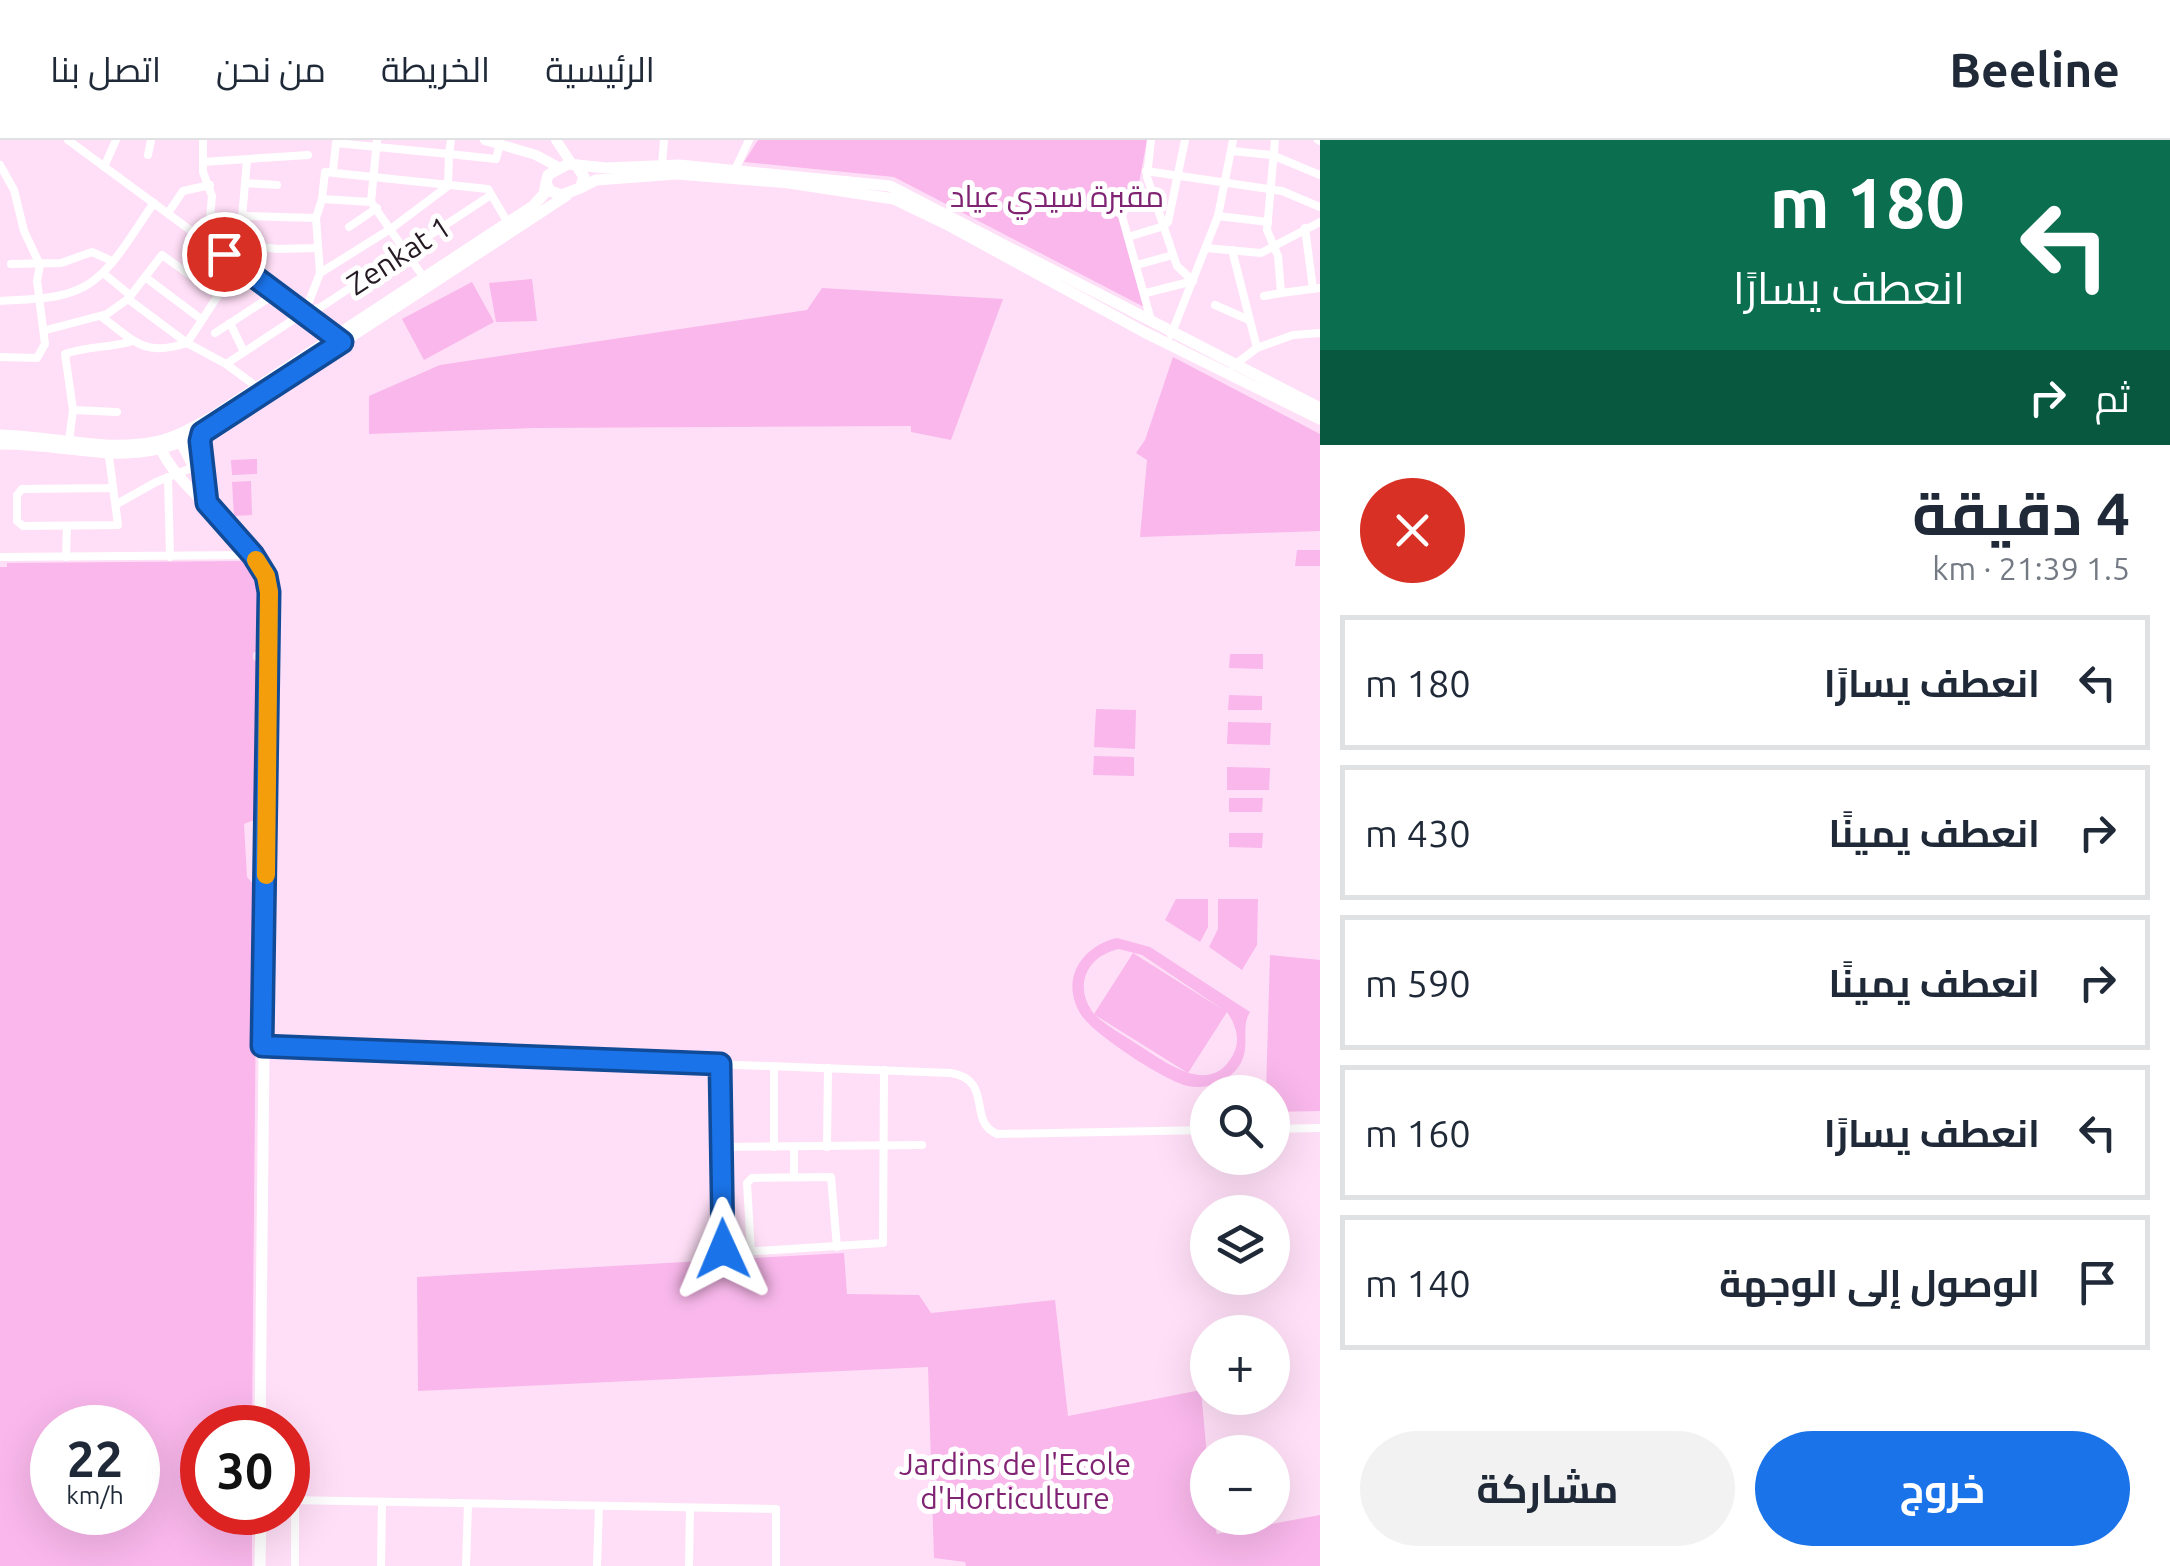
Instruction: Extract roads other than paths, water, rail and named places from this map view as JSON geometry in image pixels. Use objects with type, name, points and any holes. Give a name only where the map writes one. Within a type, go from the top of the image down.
[{"type":"main road","points":[[0,444],[108,449],[159,446],[202,433],[540,200],[547,181],[567,166],[662,165],[819,182],[894,199],[948,220],[1152,324],[1170,339]]},
{"type":"main road","points":[[547,181],[554,194],[574,191],[584,176],[567,166]]},
{"type":"main road","points":[[179,440],[257,387],[596,180],[734,173]]},
{"type":"main road","points":[[948,220],[1320,419]]},
{"type":"main road","points":[[1230,369],[1317,405]]},
{"type":"main road","points":[[197,465],[202,433]]},
{"type":"main road","points":[[0,435],[108,449]]},
{"type":"main road","points":[[179,440],[197,465],[207,503]]},
{"type":"main road","points":[[159,446],[173,475],[207,503],[253,555],[266,576],[269,592],[260,1405]]},
{"type":"main road","points":[[260,1566],[261,1535]]},
{"type":"street","points":[[68,140],[306,312],[338,340]]},
{"type":"street","points":[[104,167],[116,140]]},
{"type":"street","points":[[148,155],[150,140]]},
{"type":"street","points":[[204,140],[203,172],[210,185],[208,242]]},
{"type":"street","points":[[448,186],[451,140]]},
{"type":"street","points":[[530,153],[549,152],[556,140]]},
{"type":"street","points":[[556,140],[567,166]]},
{"type":"street","points":[[662,165],[664,140]]},
{"type":"street","points":[[734,173],[750,140]]},
{"type":"street","points":[[1151,140],[1146,171],[1172,254],[1181,271],[1193,281]]},
{"type":"street","points":[[1164,226],[1172,208],[1186,140]]},
{"type":"street","points":[[1170,339],[1218,216],[1233,140]]},
{"type":"street","points":[[1275,140],[1268,222],[1281,293]]},
{"type":"street","points":[[333,172],[336,143],[377,143],[496,159],[495,142],[567,166]]},
{"type":"street","points":[[377,143],[374,205],[424,278]]},
{"type":"street","points":[[1232,151],[1272,154],[1320,175]]},
{"type":"street","points":[[530,153],[547,181]]},
{"type":"street","points":[[203,162],[308,155]]},
{"type":"street","points":[[102,317],[132,341],[158,352],[187,343],[238,265],[248,160]]},
{"type":"street","points":[[1,170],[21,208],[24,231],[40,265],[38,298],[46,330],[43,352]]},
{"type":"street","points":[[1146,171],[1282,190],[1320,208]]},
{"type":"street","points":[[306,312],[320,274],[316,218],[325,172],[488,189],[508,223]]},
{"type":"street","points":[[245,183],[277,185]]},
{"type":"street","points":[[168,213],[183,191],[210,185]]},
{"type":"street","points":[[320,274],[448,186]]},
{"type":"street","name":"Zenkat 1","points":[[226,364],[306,312],[321,307],[491,195]]},
{"type":"street","points":[[1152,324],[1120,209],[1154,195]]},
{"type":"street","points":[[322,199],[374,205]]},
{"type":"street","points":[[0,301],[77,290],[103,273],[154,203]]},
{"type":"street","points":[[349,227],[374,205]]},
{"type":"street","points":[[1158,208],[1172,208]]},
{"type":"street","points":[[244,216],[316,218]]},
{"type":"street","points":[[1218,216],[1268,222]]},
{"type":"street","points":[[1206,248],[1260,253],[1320,222]]},
{"type":"street","points":[[1128,236],[1164,226]]},
{"type":"street","points":[[1264,296],[1317,288],[1305,228]]},
{"type":"street","points":[[241,244],[278,249],[318,248]]},
{"type":"street","points":[[1232,250],[1257,348]]},
{"type":"street","points":[[11,264],[61,263],[92,252],[112,261]]},
{"type":"street","points":[[1137,265],[1172,254]]},
{"type":"street","points":[[46,330],[102,317],[129,297],[162,255],[218,294]]},
{"type":"street","points":[[103,273],[187,343],[257,387]]},
{"type":"street","points":[[145,277],[201,319]]},
{"type":"street","points":[[1146,293],[1193,281]]},
{"type":"street","points":[[214,334],[278,292]]},
{"type":"street","points":[[1215,306],[1249,320]]},
{"type":"street","points":[[230,323],[244,352]]},
{"type":"street","points":[[1230,369],[1257,348],[1293,335],[1320,333]]},
{"type":"street","points":[[0,358],[32,359],[43,352],[65,354],[77,349],[112,348],[132,341]]},
{"type":"street","points":[[65,354],[73,410],[69,441]]},
{"type":"street","points":[[73,410],[117,412]]},
{"type":"street","points":[[108,449],[118,525],[20,525],[18,491],[113,488]]},
{"type":"street","points":[[117,504],[197,465]]},
{"type":"street","points":[[170,557],[173,475]]},
{"type":"street","points":[[66,526],[66,557]]},
{"type":"street","points":[[0,557],[253,555]]},
{"type":"street","points":[[262,1046],[963,1075],[974,1085],[985,1125],[997,1134],[1190,1130]]},
{"type":"street","points":[[720,1064],[722,1248],[726,1252],[878,1245],[885,1240],[884,1070]]},
{"type":"street","points":[[774,1066],[774,1147]]},
{"type":"street","points":[[827,1147],[828,1068]]},
{"type":"street","points":[[1290,1128],[1320,1128]]},
{"type":"street","points":[[721,1148],[922,1146]]},
{"type":"street","points":[[794,1147],[794,1176]]},
{"type":"street","points":[[750,1252],[748,1181],[752,1178],[824,1175],[833,1180],[837,1246]]},
{"type":"street","points":[[310,1500],[776,1509],[776,1566]]},
{"type":"street","points":[[381,1566],[382,1502]]},
{"type":"street","points":[[466,1566],[468,1504]]},
{"type":"street","points":[[597,1566],[599,1506]]},
{"type":"street","points":[[689,1566],[690,1508]]},
{"type":"street","points":[[293,1535],[295,1566]]},
{"type":"park label","name":"مقبرة سيدي عياد","points":[[1057,197]]},
{"type":"park label","name":"Jardins de I'Ecole d'Horticulture","points":[[1015,1482]]}]
